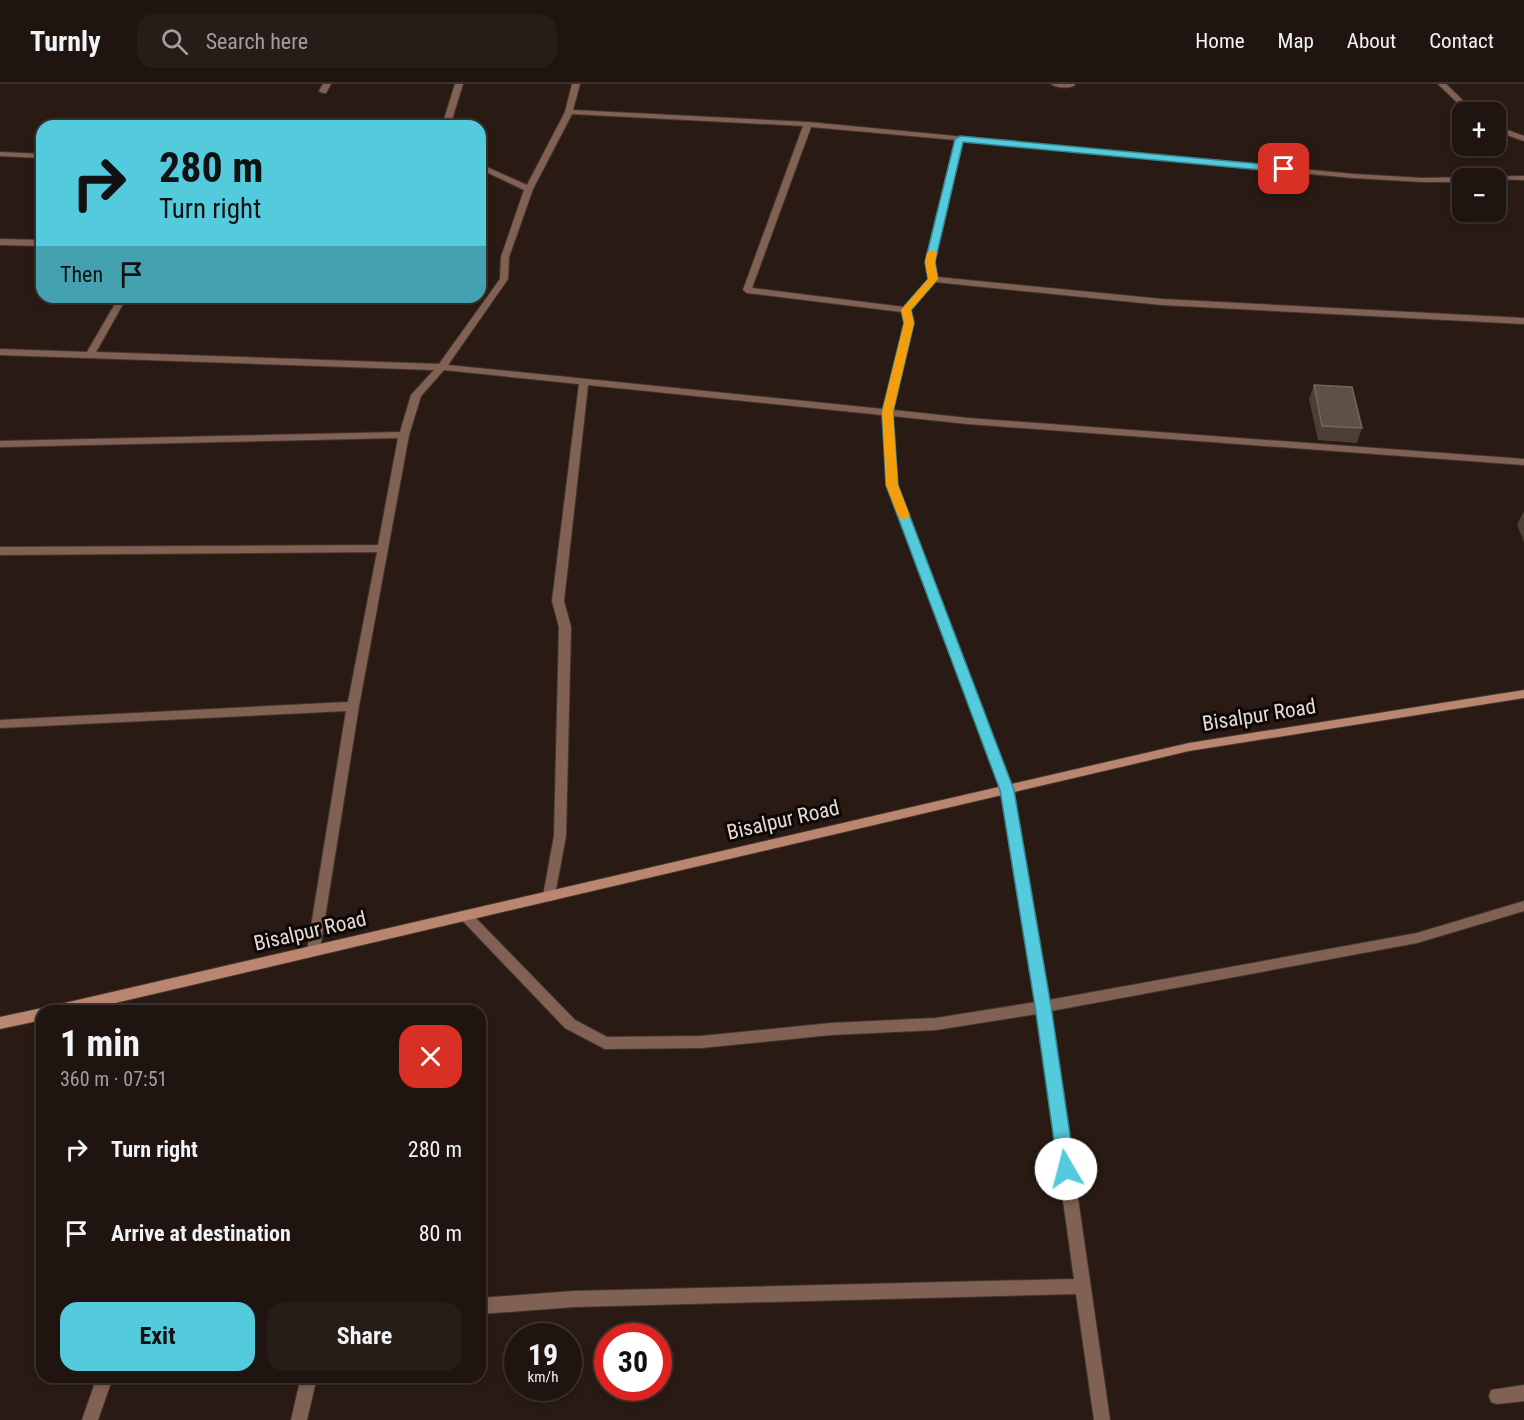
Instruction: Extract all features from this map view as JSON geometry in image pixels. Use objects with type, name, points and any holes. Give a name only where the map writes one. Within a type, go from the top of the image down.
[{"type":"main road","name":"Bisalpur Road","points":[[82,1005],[1189,747],[1524,694]]},
{"type":"main road","points":[[0,1023],[36,1015]]},
{"type":"street","points":[[448,120],[459,84]]},
{"type":"street","points":[[314,951],[381,548],[404,435],[416,395],[442,367],[504,279],[505,257],[529,189],[569,112],[576,84]]},
{"type":"street","points":[[1055,84],[1071,85]]},
{"type":"street","points":[[1442,84],[1461,102]]},
{"type":"street","points":[[569,112],[808,124],[1353,176],[1423,180],[1524,178]]},
{"type":"street","points":[[808,124],[747,290],[906,310]]},
{"type":"street","points":[[1506,132],[1524,139]]},
{"type":"street","points":[[933,279],[930,262],[960,139]]},
{"type":"street","points":[[0,154],[36,156]]},
{"type":"street","points":[[486,169],[529,189]]},
{"type":"street","points":[[0,242],[36,243]]},
{"type":"street","points":[[906,310],[933,279]]},
{"type":"street","points":[[933,279],[1161,302],[1524,321]]},
{"type":"street","points":[[90,355],[120,303]]},
{"type":"street","points":[[906,310],[909,323],[887,412],[892,485],[1007,790],[1043,1006],[1102,1420]]},
{"type":"street","points":[[0,352],[442,367],[968,421],[1524,462]]},
{"type":"street","points":[[549,896],[560,836],[565,627],[558,601],[584,382]]},
{"type":"street","points":[[0,444],[404,435]]},
{"type":"street","points":[[0,551],[381,548]]},
{"type":"street","points":[[0,724],[353,706]]},
{"type":"street","points":[[465,916],[570,1024],[605,1043],[701,1042],[831,1029],[936,1024],[1418,938],[1524,906]]},
{"type":"street","points":[[486,1306],[574,1299],[1083,1286]]},
{"type":"street","points":[[90,1420],[103,1383]]},
{"type":"street","points":[[299,1420],[308,1383]]},
{"type":"street","points":[[1497,1396],[1524,1393]]},
{"type":"building","points":[[1314,385],[1352,387],[1362,428],[1322,426]]},
{"type":"slow traffic","points":[[904,516],[892,485],[887,412],[909,323],[906,310],[933,279],[930,262],[932,253]]},
{"type":"route","points":[[1066,1169],[1043,1006],[1007,790],[892,485],[887,412],[909,323],[906,310],[933,279],[930,262],[960,139],[1284,169]]}]
